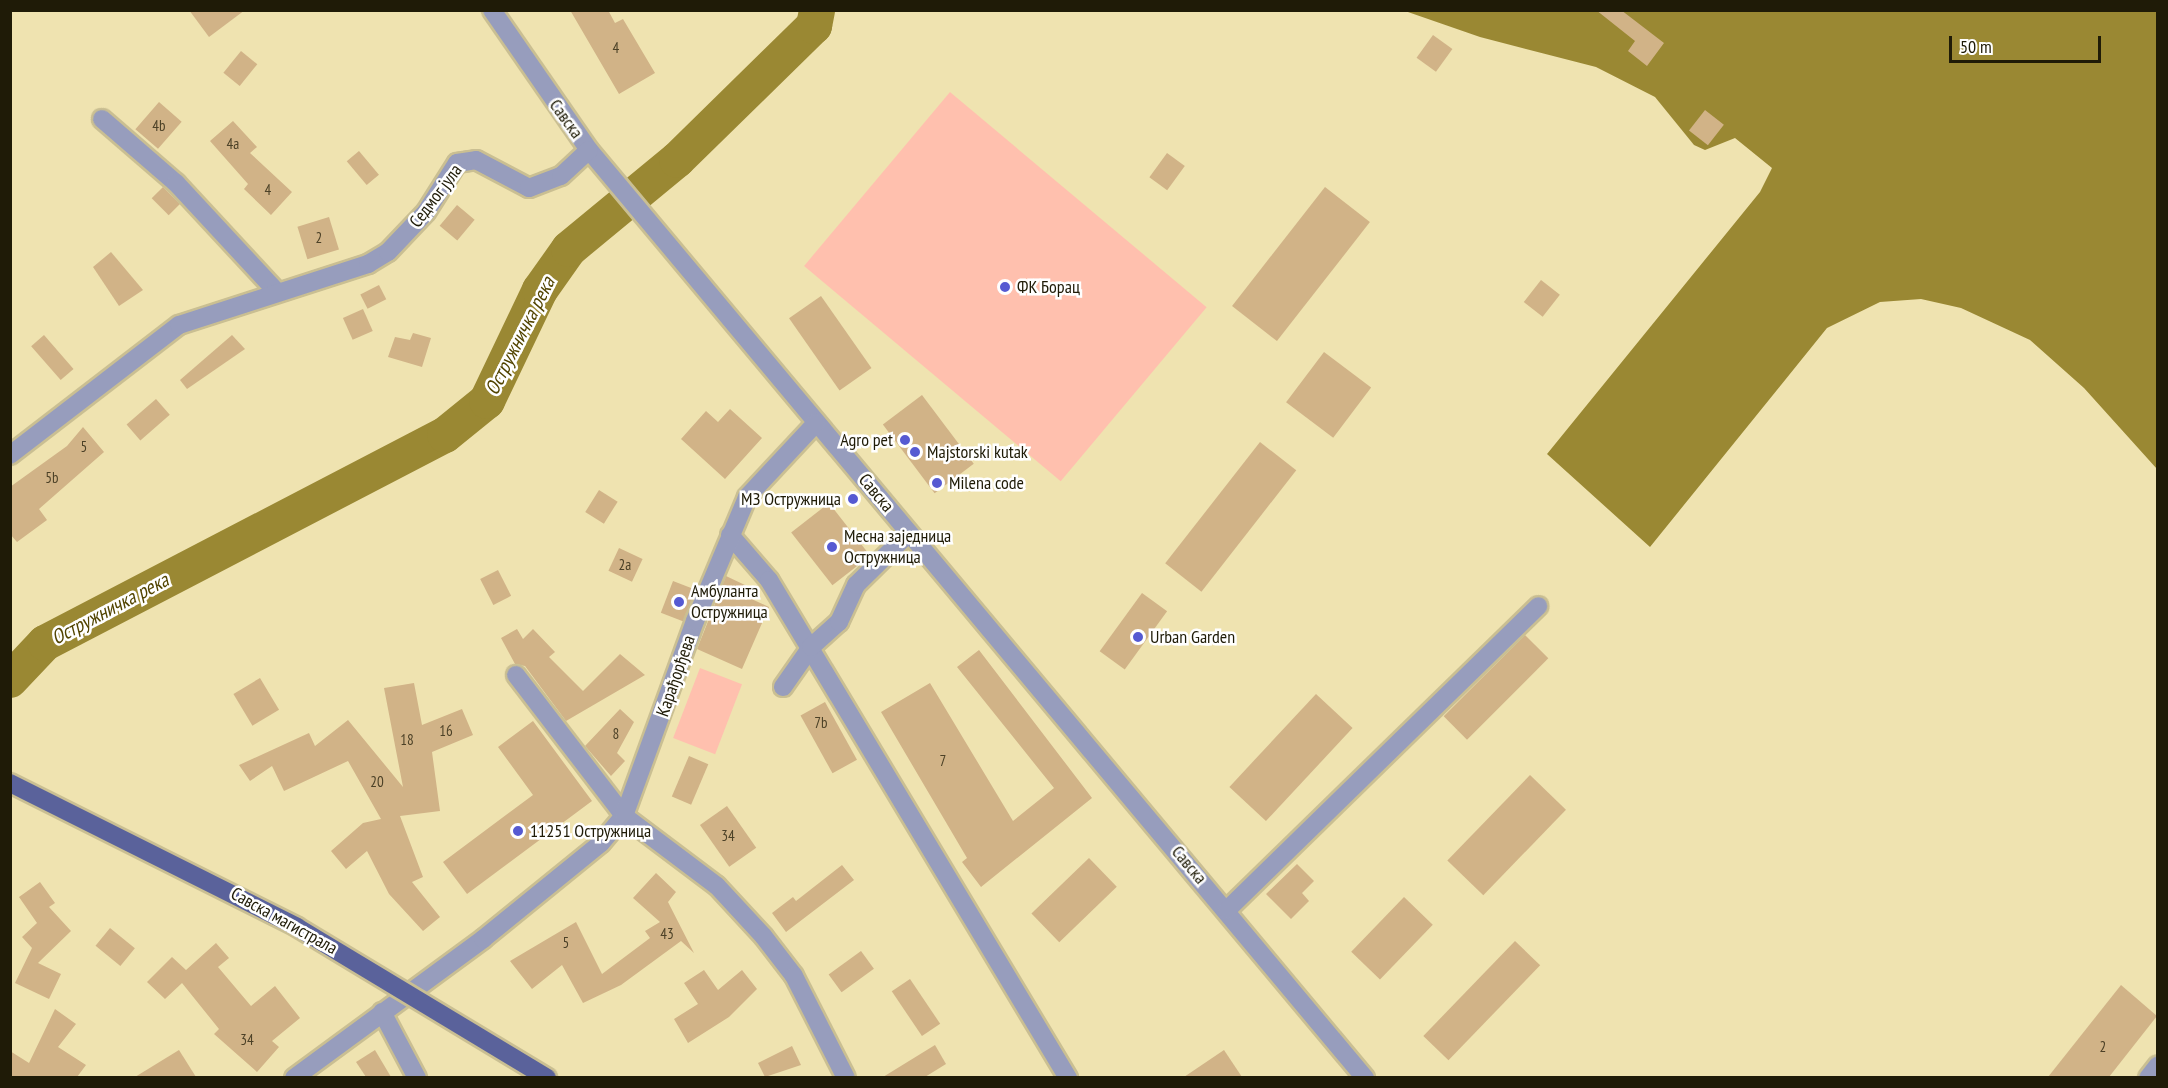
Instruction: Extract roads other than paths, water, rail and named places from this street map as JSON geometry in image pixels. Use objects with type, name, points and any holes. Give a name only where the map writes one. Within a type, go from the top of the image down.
[{"type":"main road","name":"Савска магистрала","points":[[10,783],[297,927],[547,1077]]},
{"type":"street","name":"Савска","points":[[492,10],[589,150],[1365,1077]]},
{"type":"street","points":[[102,119],[193,199],[276,291]]},
{"type":"street","name":"Седмог јула","points":[[10,455],[154,340],[223,307],[368,264],[387,252],[426,212],[457,163],[476,160],[529,188],[561,176],[589,150]]},
{"type":"street","name":"Карађорђева","points":[[294,1077],[555,882],[624,816],[730,535],[747,497],[816,423]]},
{"type":"street","points":[[783,687],[811,647],[839,622],[856,585],[909,533]]},
{"type":"street","points":[[730,535],[770,580],[1068,1077]]},
{"type":"street","points":[[1227,910],[1538,606]]},
{"type":"street","points":[[516,675],[624,816],[717,886],[764,938],[794,976],[846,1077]]},
{"type":"street","points":[[382,1012],[417,1077]]},
{"type":"street","points":[[2148,1077],[2157,1065]]},
{"type":"waterway","name":"Остружничка река","points":[[10,680],[45,643],[445,435],[487,401],[540,290],[569,249],[677,160],[814,26],[817,10]]},
{"type":"place","name":"ФК Борац","points":[[1005,287]]},
{"type":"place","name":"Agro pet","points":[[905,440]]},
{"type":"place","name":"Majstorski kutak","points":[[915,452]]},
{"type":"place","name":"Milena code","points":[[937,483]]},
{"type":"place","name":"МЗ Остружница","points":[[853,499]]},
{"type":"place","name":"Месна заједница Остружница","points":[[832,547]]},
{"type":"place","name":"Амбуланта Остружница","points":[[679,602]]},
{"type":"place","name":"Urban Garden","points":[[1138,637]]},
{"type":"place","name":"11251 Остружница","points":[[518,831]]}]
